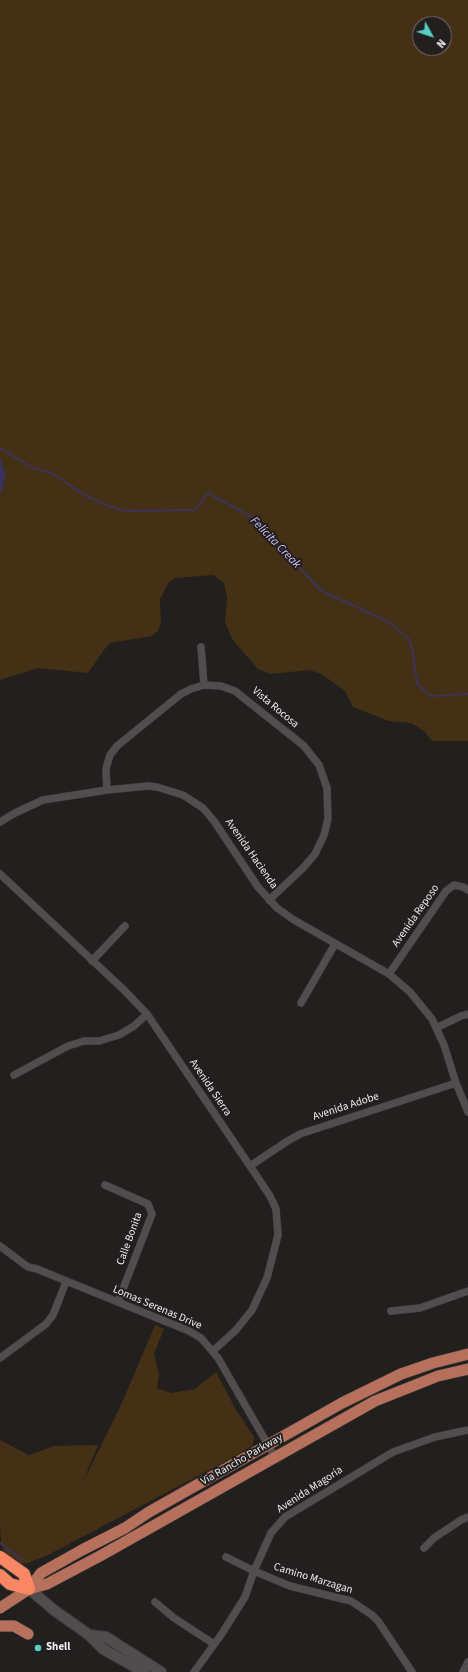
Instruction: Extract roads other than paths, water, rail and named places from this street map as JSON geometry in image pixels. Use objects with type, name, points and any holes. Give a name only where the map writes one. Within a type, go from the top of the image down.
[{"type":"highway","points":[[0,1558],[24,1574],[29,1589]]},
{"type":"highway","points":[[0,1575],[10,1584],[29,1589]]},
{"type":"main road","name":"Via Rancho Parkway","points":[[29,1589],[41,1573],[125,1528],[149,1512],[342,1403],[401,1374],[433,1363],[468,1354]]},
{"type":"main road","name":"Via Rancho Parkway","points":[[0,1608],[29,1589],[47,1584],[74,1570],[375,1401],[438,1376],[468,1369]]},
{"type":"main road","points":[[29,1589],[54,1610],[89,1635],[103,1649],[144,1672]]},
{"type":"main road","points":[[0,1626],[14,1626],[28,1634]]},
{"type":"main road","points":[[89,1635],[106,1637],[161,1672]]},
{"type":"street","points":[[201,647],[204,685]]},
{"type":"street","name":"Vista Rocosa","points":[[107,790],[106,769],[110,755],[116,746],[181,694],[204,685],[221,686],[235,691],[304,746],[318,766],[327,788],[329,798],[328,819],[324,835],[315,854],[303,868],[269,900]]},
{"type":"street","name":"Avenida Hacienda","points":[[0,822],[43,800],[107,790],[148,786],[157,787],[183,795],[203,808],[214,821],[258,887],[277,908],[294,920],[389,974],[410,992],[432,1019],[444,1045],[456,1083],[468,1112]]},
{"type":"street","name":"Avenida Sierra","points":[[0,874],[147,1014],[270,1196],[276,1209],[278,1218],[277,1244],[267,1278],[252,1310],[236,1330],[213,1350]]},
{"type":"street","name":"Avenida Reposo","points":[[389,974],[446,891],[454,885],[468,890]]},
{"type":"street","points":[[92,961],[126,926]]},
{"type":"street","points":[[301,1004],[335,944]]},
{"type":"street","points":[[14,1075],[68,1046],[84,1041],[99,1041],[119,1035],[134,1026],[147,1014]]},
{"type":"street","points":[[436,1028],[468,1014]]},
{"type":"street","name":"Avenida Adobe","points":[[250,1166],[300,1134],[456,1083]]},
{"type":"street","name":"Calle Bonita","points":[[105,1185],[148,1204],[152,1214],[118,1302]]},
{"type":"street","name":"Lomas Serenas Drive","points":[[0,1246],[28,1267],[189,1331],[201,1338],[213,1350],[276,1457]]},
{"type":"street","points":[[0,1358],[46,1324],[53,1315],[66,1282]]},
{"type":"street","points":[[391,1311],[420,1308],[468,1290]]},
{"type":"street","name":"Avenida Magoria","points":[[194,1672],[245,1597],[254,1571],[272,1533],[285,1517],[393,1452],[435,1437],[468,1430]]},
{"type":"street","points":[[424,1548],[434,1538],[468,1517]]},
{"type":"street","name":"Camino Marzagan","points":[[226,1557],[290,1586],[351,1601],[372,1615],[378,1621],[412,1672]]},
{"type":"street","points":[[155,1602],[174,1618],[214,1644]]},
{"type":"street","points":[[464,1672],[468,1662]]},
{"type":"waterway","name":"Felicita Creak","points":[[0,448],[33,468],[52,473],[86,496],[117,509],[127,511],[195,510],[208,493],[255,519],[320,590],[388,622],[409,639],[413,653],[417,684],[431,696],[468,694]]},
{"type":"waterway","points":[[0,1543],[22,1559]]},
{"type":"place","name":"Shell","points":[[38,1648]]}]
